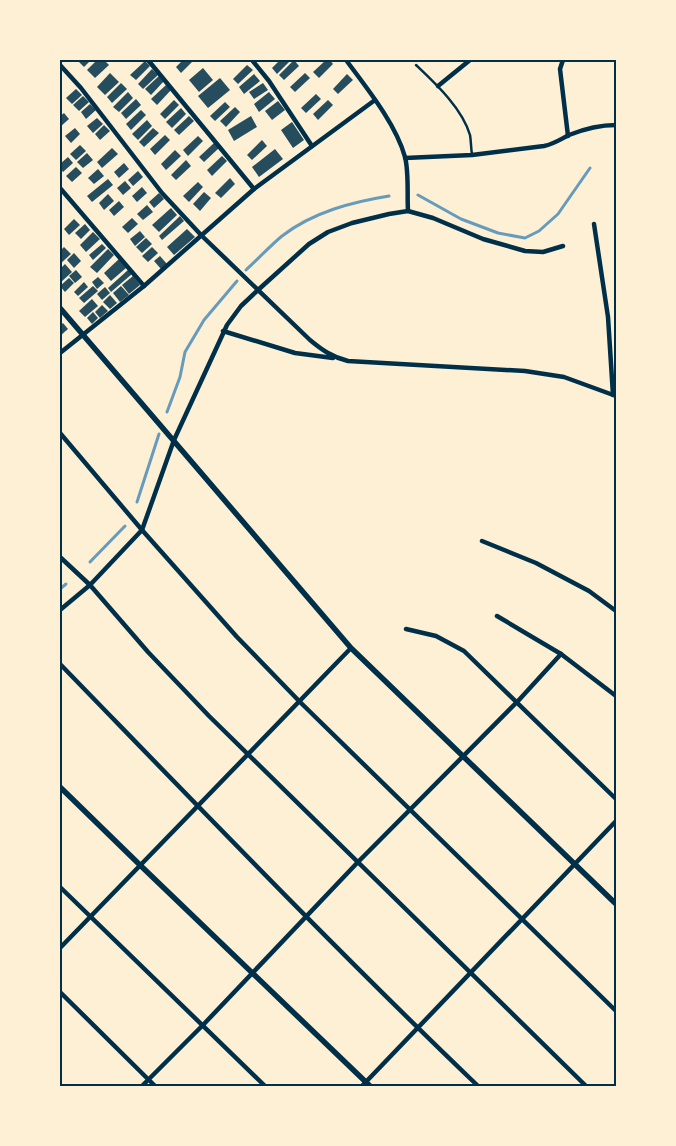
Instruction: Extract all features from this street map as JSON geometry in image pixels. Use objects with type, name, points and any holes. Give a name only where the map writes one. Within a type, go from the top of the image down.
[{"type":"street","points":[[148,60],[254,189]]},
{"type":"street","points":[[252,60],[269,81],[312,146]]},
{"type":"street","points":[[346,60],[375,100],[400,143],[405,158],[408,211]]},
{"type":"street","points":[[438,86],[470,60]]},
{"type":"street","points":[[562,60],[560,69],[568,136]]},
{"type":"street","points":[[60,65],[81,88],[162,193],[202,236],[310,340],[336,358]]},
{"type":"street","points":[[60,353],[144,286],[254,189],[375,100]]},
{"type":"street","points":[[405,158],[472,155],[544,146],[595,126],[616,125]]},
{"type":"street","points":[[60,188],[144,286]]},
{"type":"street","points":[[60,610],[90,585],[142,530],[174,440],[223,331],[241,306],[308,244],[328,232],[352,223],[408,211],[433,218],[483,239],[525,251],[543,252],[563,246]]},
{"type":"street","points":[[223,331],[295,353],[358,361],[525,371],[564,377],[614,395],[608,317],[594,224]]},
{"type":"street","points":[[60,308],[351,648],[616,904]]},
{"type":"street","points":[[60,433],[142,530],[237,637],[300,702],[616,1011]]},
{"type":"street","points":[[482,541],[536,563],[589,591],[616,611]]},
{"type":"street","points":[[60,557],[90,585],[148,652],[209,716],[586,1086]]},
{"type":"street","points":[[497,616],[561,654],[616,696]]},
{"type":"street","points":[[406,629],[436,636],[464,651],[518,701],[616,798]]},
{"type":"street","points":[[60,948],[351,648]]},
{"type":"street","points":[[142,1086],[203,1025],[410,808],[518,701],[561,654]]},
{"type":"street","points":[[60,664],[197,806],[417,1028],[478,1086]]},
{"type":"street","points":[[60,786],[366,1085],[470,972],[574,863],[616,822]]},
{"type":"street","points":[[60,887],[265,1086]]},
{"type":"street","points":[[60,992],[155,1086]]},
{"type":"lane","points":[[416,65],[455,106],[470,134],[472,155]]},
{"type":"building","points":[[77,60],[91,60],[84,67]]},
{"type":"building","points":[[97,60],[104,60],[109,65],[95,78],[87,70]]},
{"type":"building","points":[[183,60],[194,60],[181,73],[176,67]]},
{"type":"building","points":[[280,60],[291,60],[277,74],[272,68]]},
{"type":"building","points":[[294,60],[299,66],[284,80],[279,75]]},
{"type":"building","points":[[326,60],[330,60],[333,64],[319,78],[313,72]]},
{"type":"building","points":[[145,61],[150,66],[136,80],[130,75]]},
{"type":"building","points":[[247,65],[253,70],[238,84],[233,79]]},
{"type":"building","points":[[203,68],[213,80],[199,92],[189,80]]},
{"type":"building","points":[[152,69],[158,75],[143,89],[138,84]]},
{"type":"building","points":[[110,73],[119,82],[105,95],[97,87]]},
{"type":"building","points":[[305,73],[310,78],[295,92],[290,87]]},
{"type":"building","points":[[254,74],[260,81],[244,94],[239,87]]},
{"type":"building","points":[[347,74],[353,80],[338,94],[333,89]]},
{"type":"building","points":[[160,75],[165,80],[151,95],[145,89]]},
{"type":"building","points":[[220,78],[230,90],[208,108],[198,96]]},
{"type":"building","points":[[121,83],[127,89],[112,103],[107,97]]},
{"type":"building","points":[[263,83],[268,90],[254,99],[249,92]]},
{"type":"building","points":[[166,85],[171,90],[157,105],[151,99]]},
{"type":"building","points":[[76,89],[82,95],[72,104],[66,98]]},
{"type":"building","points":[[128,92],[133,98],[119,112],[113,107]]},
{"type":"building","points":[[269,92],[275,99],[259,112],[254,104]]},
{"type":"building","points":[[316,94],[321,99],[306,113],[301,108]]},
{"type":"building","points":[[83,96],[89,102],[79,111],[73,105]]},
{"type":"building","points":[[136,99],[141,105],[126,119],[121,113]]},
{"type":"building","points":[[174,100],[179,105],[165,119],[160,114]]},
{"type":"building","points":[[328,100],[333,105],[318,120],[313,114]]},
{"type":"building","points":[[278,101],[285,110],[272,120],[265,111]]},
{"type":"building","points":[[225,102],[230,107],[215,121],[210,116]]},
{"type":"building","points":[[90,104],[96,110],[86,119],[81,112]]},
{"type":"building","points":[[235,107],[240,112],[226,127],[220,121]]},
{"type":"building","points":[[181,108],[186,114],[172,128],[166,122]]},
{"type":"building","points":[[141,110],[146,115],[131,130],[126,124]]},
{"type":"building","points":[[64,113],[69,119],[60,127],[60,116]]},
{"type":"building","points":[[189,116],[194,121],[179,135],[174,130]]},
{"type":"building","points":[[251,116],[257,127],[234,141],[228,130]]},
{"type":"building","points":[[97,118],[103,124],[93,133],[87,126]]},
{"type":"building","points":[[147,120],[152,126],[138,140],[132,134]]},
{"type":"building","points":[[292,122],[304,140],[293,148],[281,130]]},
{"type":"building","points":[[104,125],[110,131],[100,140],[95,134]]},
{"type":"building","points":[[75,128],[80,134],[71,143],[65,136]]},
{"type":"building","points":[[153,128],[159,133],[144,147],[139,142]]},
{"type":"building","points":[[165,135],[170,140],[155,155],[150,149]]},
{"type":"building","points":[[198,136],[203,141],[188,156],[183,150]]},
{"type":"building","points":[[262,140],[267,146],[252,160],[247,155]]},
{"type":"building","points":[[214,143],[219,148],[204,162],[199,157]]},
{"type":"building","points":[[80,145],[86,151],[76,160],[70,154]]},
{"type":"building","points":[[112,148],[118,154],[102,168],[97,162]]},
{"type":"building","points":[[275,149],[283,159],[259,177],[252,167]]},
{"type":"building","points":[[175,150],[181,156],[166,170],[161,164]]},
{"type":"building","points":[[87,153],[93,160],[83,168],[77,162]]},
{"type":"building","points":[[222,156],[227,161],[212,176],[207,170]]},
{"type":"building","points":[[68,157],[73,163],[63,172],[60,164]]},
{"type":"building","points":[[186,160],[191,166],[176,180],[171,175]]},
{"type":"building","points":[[124,163],[129,169],[119,178],[114,172]]},
{"type":"building","points":[[76,167],[82,173],[72,182],[66,176]]},
{"type":"building","points":[[98,169],[104,176],[94,184],[88,178]]},
{"type":"building","points":[[138,171],[143,177],[133,186],[128,180]]},
{"type":"building","points":[[230,178],[235,184],[221,198],[215,193]]},
{"type":"building","points":[[108,179],[113,185],[92,202],[87,196]]},
{"type":"building","points":[[125,181],[131,188],[123,195],[117,188]]},
{"type":"building","points":[[198,182],[203,187],[189,202],[183,196]]},
{"type":"building","points":[[142,187],[147,193],[137,202],[132,196]]},
{"type":"building","points":[[204,192],[211,198],[200,211],[193,204]]},
{"type":"building","points":[[159,193],[164,199],[154,208],[149,202]]},
{"type":"building","points":[[108,194],[114,201],[104,210],[99,203]]},
{"type":"building","points":[[119,201],[124,207],[114,216],[109,210]]},
{"type":"building","points":[[147,205],[153,212],[143,220],[137,214]]},
{"type":"building","points":[[171,208],[177,215],[159,232],[152,225]]},
{"type":"building","points":[[180,216],[184,221],[162,240],[159,236]]},
{"type":"building","points":[[132,218],[138,224],[128,233],[122,227]]},
{"type":"building","points":[[74,219],[80,225],[69,235],[64,229]]},
{"type":"building","points":[[85,224],[90,230],[81,239],[75,233]]},
{"type":"building","points":[[187,229],[195,237],[174,255],[167,247]]},
{"type":"building","points":[[140,231],[145,237],[135,246],[130,239]]},
{"type":"building","points":[[93,232],[100,239],[86,252],[80,245]]},
{"type":"building","points":[[146,238],[152,244],[142,253],[136,247]]},
{"type":"building","points":[[102,244],[106,248],[93,260],[89,255]]},
{"type":"building","points":[[64,247],[71,254],[60,264],[60,251]]},
{"type":"building","points":[[152,247],[158,253],[148,262],[142,256]]},
{"type":"building","points":[[108,249],[114,255],[97,273],[90,267]]},
{"type":"building","points":[[74,253],[81,261],[74,268],[67,260]]},
{"type":"building","points":[[160,256],[167,264],[161,269],[154,261]]},
{"type":"building","points":[[119,259],[126,268],[111,281],[104,273]]},
{"type":"building","points":[[65,264],[72,272],[60,283],[60,269]]},
{"type":"building","points":[[76,270],[82,277],[75,283],[69,276]]},
{"type":"building","points":[[128,270],[132,274],[111,292],[108,288]]},
{"type":"building","points":[[133,276],[140,285],[129,294],[122,285]]},
{"type":"building","points":[[98,277],[104,283],[97,289],[92,282]]},
{"type":"building","points":[[69,278],[74,283],[65,292],[60,286]]},
{"type":"building","points":[[84,282],[88,287],[78,296],[74,292]]},
{"type":"building","points":[[93,286],[98,291],[84,303],[79,298]]},
{"type":"building","points":[[121,286],[129,295],[120,302],[113,293]]},
{"type":"building","points":[[105,287],[110,293],[102,300],[97,294]]},
{"type":"building","points":[[110,295],[117,303],[110,309],[103,302]]},
{"type":"building","points":[[92,299],[98,306],[85,317],[79,311]]},
{"type":"building","points":[[102,305],[108,311],[100,318],[95,312]]},
{"type":"building","points":[[93,312],[98,318],[92,324],[87,318]]},
{"type":"building","points":[[63,323],[68,329],[60,336],[60,326]]},
{"type":"waterway","points":[[418,195],[461,219],[498,233],[525,238],[539,231],[558,214],[590,168]]},
{"type":"waterway","points":[[246,270],[282,236],[307,220],[333,209],[389,196]]},
{"type":"waterway","points":[[167,412],[180,377],[185,352],[204,320],[237,281]]},
{"type":"waterway","points":[[137,502],[159,434]]},
{"type":"waterway","points":[[90,562],[125,526]]},
{"type":"waterway","points":[[60,589],[66,584]]}]
